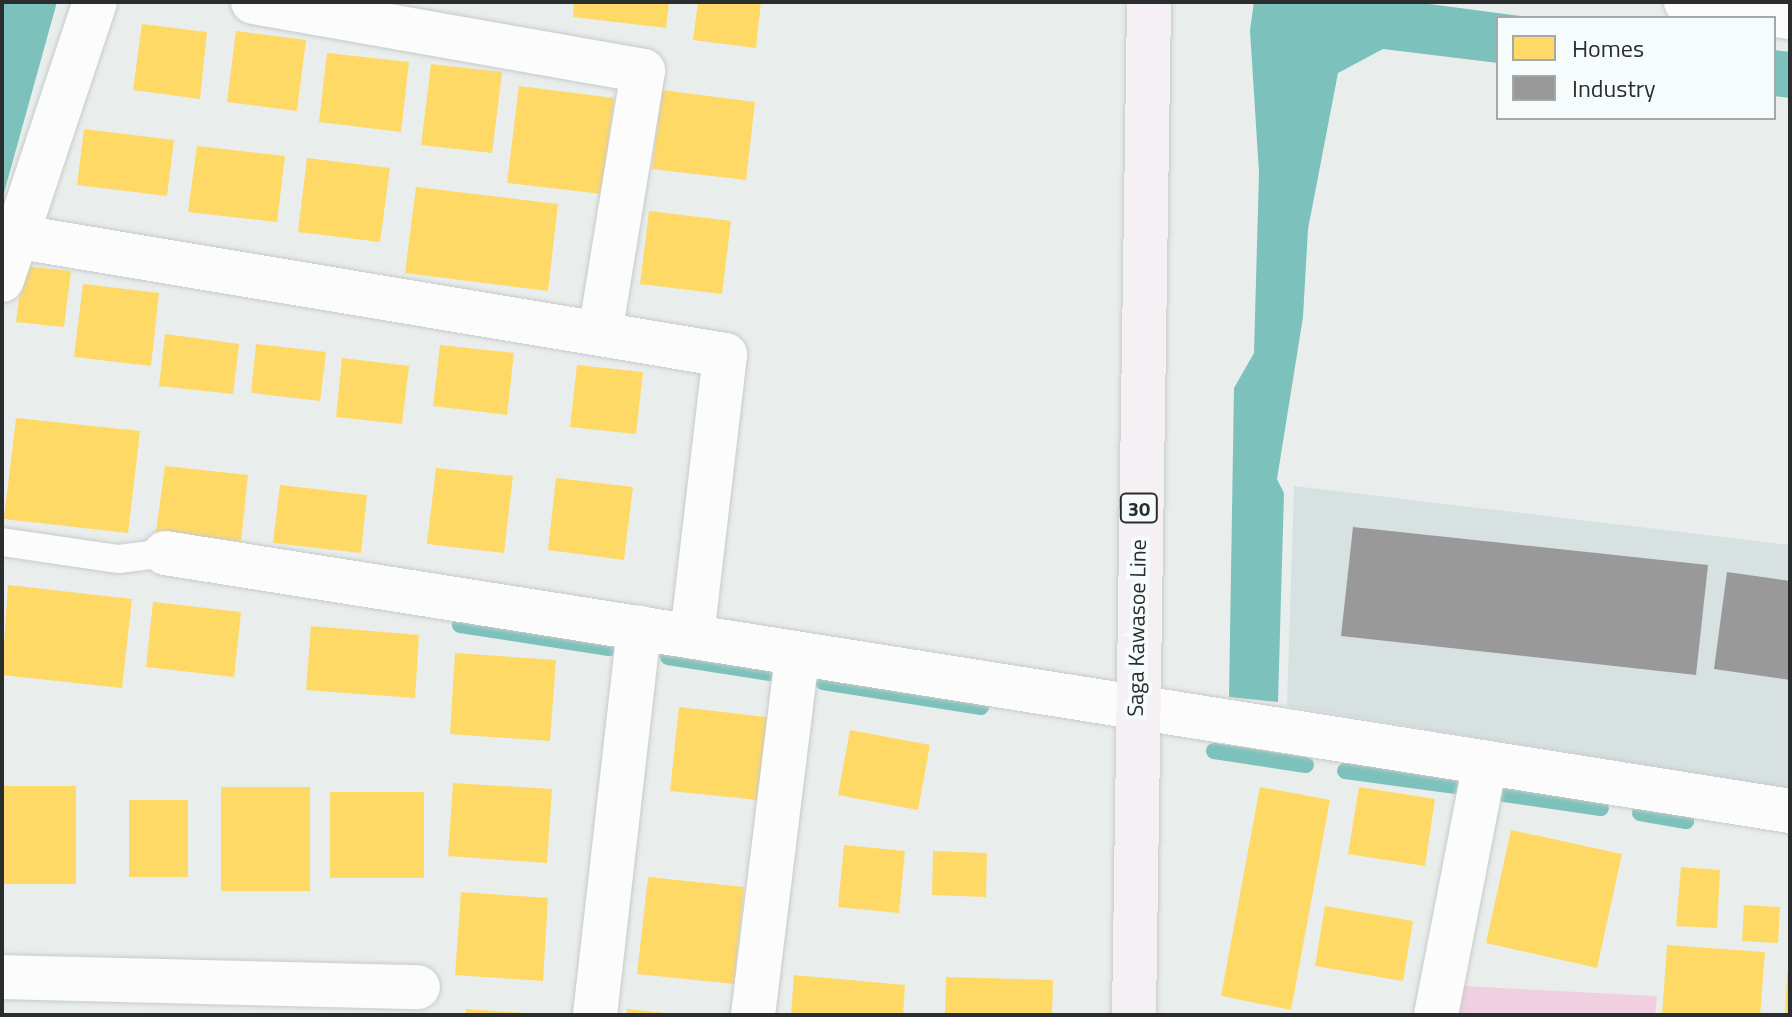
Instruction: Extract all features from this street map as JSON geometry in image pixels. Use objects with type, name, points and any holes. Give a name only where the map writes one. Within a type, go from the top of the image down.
[{"type":"main road","name":"Saga Kawasoe Line","points":[[1134,1015],[1135,710],[1149,2]]},
{"type":"street","points":[[2,280],[14,236],[95,2]]},
{"type":"street","points":[[253,2],[643,71],[600,334]]},
{"type":"street","points":[[1686,2],[1790,17]]},
{"type":"street","points":[[14,236],[725,355],[692,635]]},
{"type":"street","points":[[165,553],[692,635],[797,656],[1135,710],[1790,811]]},
{"type":"street","points":[[595,1015],[639,627]]},
{"type":"street","points":[[753,1015],[797,656]]},
{"type":"street","points":[[1436,1015],[1485,764]]},
{"type":"street","points":[[2,977],[418,987]]},
{"type":"lane","points":[[2,542],[119,559],[165,553]]},
{"type":"shaded area","points":[[1294,486],[1790,545],[1790,789],[1287,706]]},
{"type":"shaded area","points":[[1463,986],[1657,996],[1655,1015],[1456,1015]]},
{"type":"water","points":[[2,2],[57,2],[2,200]]},
{"type":"water","points":[[1254,2],[1414,2],[1520,16],[1496,16],[1496,63],[1383,49],[1338,73],[1308,229],[1303,317],[1277,479],[1284,493],[1278,702],[1229,697],[1234,388],[1254,353],[1259,173],[1250,30]]},
{"type":"water","points":[[1776,50],[1790,52],[1790,98],[1776,96]]},
{"type":"building: Homes","points":[[574,2],[669,2],[666,28],[573,17]]},
{"type":"building: Homes","points":[[698,2],[761,2],[756,48],[693,40]]},
{"type":"building: Homes","points":[[142,24],[207,32],[200,99],[133,90]]},
{"type":"building: Homes","points":[[236,31],[306,40],[297,111],[227,102]]},
{"type":"building: Homes","points":[[327,53],[409,62],[401,132],[319,122]]},
{"type":"building: Homes","points":[[431,64],[502,72],[492,153],[421,145]]},
{"type":"building: Homes","points":[[519,86],[614,98],[602,194],[507,183]]},
{"type":"building: Homes","points":[[662,90],[755,102],[746,180],[652,169]]},
{"type":"building: Homes","points":[[84,129],[174,140],[167,196],[77,185]]},
{"type":"building: Homes","points":[[197,146],[285,156],[277,222],[188,212]]},
{"type":"building: Homes","points":[[307,158],[390,168],[380,242],[298,232]]},
{"type":"building: Homes","points":[[416,187],[558,204],[548,291],[405,273]]},
{"type":"building: Homes","points":[[649,211],[731,221],[722,294],[640,284]]},
{"type":"building: Homes","points":[[23,266],[71,271],[64,327],[16,322]]},
{"type":"building: Homes","points":[[83,284],[159,293],[151,366],[74,357]]},
{"type":"building: Homes","points":[[165,334],[239,344],[233,394],[159,386]]},
{"type":"building: Homes","points":[[256,344],[326,352],[320,401],[251,393]]},
{"type":"building: Homes","points":[[440,345],[514,353],[507,415],[433,406]]},
{"type":"building: Homes","points":[[342,358],[409,366],[402,424],[336,417]]},
{"type":"building: Homes","points":[[577,365],[643,372],[636,434],[570,427]]},
{"type":"building: Homes","points":[[16,418],[140,431],[128,533],[4,519]]},
{"type":"building: Homes","points":[[165,466],[248,475],[241,541],[156,532]]},
{"type":"building: Homes","points":[[436,468],[513,476],[504,553],[427,544]]},
{"type":"building: Homes","points":[[556,478],[633,487],[624,560],[548,550]]},
{"type":"building: Homes","points":[[280,485],[367,495],[361,553],[273,543]]},
{"type":"building: Homes","points":[[8,585],[132,599],[122,688],[2,675]]},
{"type":"building: Homes","points":[[153,602],[241,612],[234,677],[146,667]]},
{"type":"building: Homes","points":[[311,626],[419,635],[415,698],[306,690]]},
{"type":"building: Homes","points":[[455,653],[556,660],[550,741],[450,734]]},
{"type":"building: Homes","points":[[679,707],[767,717],[758,800],[670,791]]},
{"type":"building: Homes","points":[[850,730],[930,745],[918,810],[838,795]]},
{"type":"building: Homes","points":[[453,783],[552,789],[547,863],[448,856]]},
{"type":"building: Homes","points":[[2,786],[76,786],[76,884],[2,884]]},
{"type":"building: Homes","points":[[221,787],[310,787],[310,891],[221,891]]},
{"type":"building: Homes","points":[[1260,787],[1330,800],[1291,1010],[1221,996]]},
{"type":"building: Homes","points":[[1359,787],[1435,799],[1425,866],[1348,854]]},
{"type":"building: Homes","points":[[330,792],[424,792],[424,878],[330,878]]},
{"type":"building: Homes","points":[[129,800],[188,800],[188,877],[129,877]]},
{"type":"building: Homes","points":[[1511,830],[1622,854],[1597,968],[1486,943]]},
{"type":"building: Homes","points":[[844,845],[905,851],[899,913],[838,907]]},
{"type":"building: Homes","points":[[933,851],[987,853],[986,897],[932,895]]},
{"type":"building: Homes","points":[[1681,867],[1720,870],[1717,928],[1676,926]]},
{"type":"building: Homes","points":[[648,877],[744,887],[734,984],[637,974]]},
{"type":"building: Homes","points":[[461,892],[548,898],[543,981],[455,975]]},
{"type":"building: Homes","points":[[1744,905],[1780,907],[1778,943],[1742,941]]},
{"type":"building: Homes","points":[[1325,906],[1413,921],[1403,981],[1315,966]]},
{"type":"building: Homes","points":[[1667,945],[1765,952],[1760,1015],[1662,1015]]},
{"type":"building: Homes","points":[[1787,974],[1790,974],[1790,1015],[1785,1015]]},
{"type":"building: Homes","points":[[794,975],[905,985],[903,1015],[791,1015]]},
{"type":"building: Homes","points":[[946,977],[1053,980],[1052,1015],[945,1015]]},
{"type":"building: Homes","points":[[466,1009],[526,1013],[526,1015],[466,1015]]},
{"type":"building: Homes","points":[[627,1009],[664,1013],[664,1015],[627,1015]]},
{"type":"building: Industry","points":[[1353,527],[1708,565],[1696,675],[1341,636]]},
{"type":"building: Industry","points":[[1727,572],[1790,581],[1790,680],[1714,669]]},
{"type":"waterway","points":[[460,625],[609,648]]},
{"type":"waterway","points":[[668,657],[769,673]]},
{"type":"waterway","points":[[823,682],[981,707]]},
{"type":"waterway","points":[[1214,751],[1306,765]]},
{"type":"waterway","points":[[1345,771],[1454,786]]},
{"type":"waterway","points":[[1497,793],[1601,808]]},
{"type":"waterway","points":[[1640,813],[1686,821]]}]
